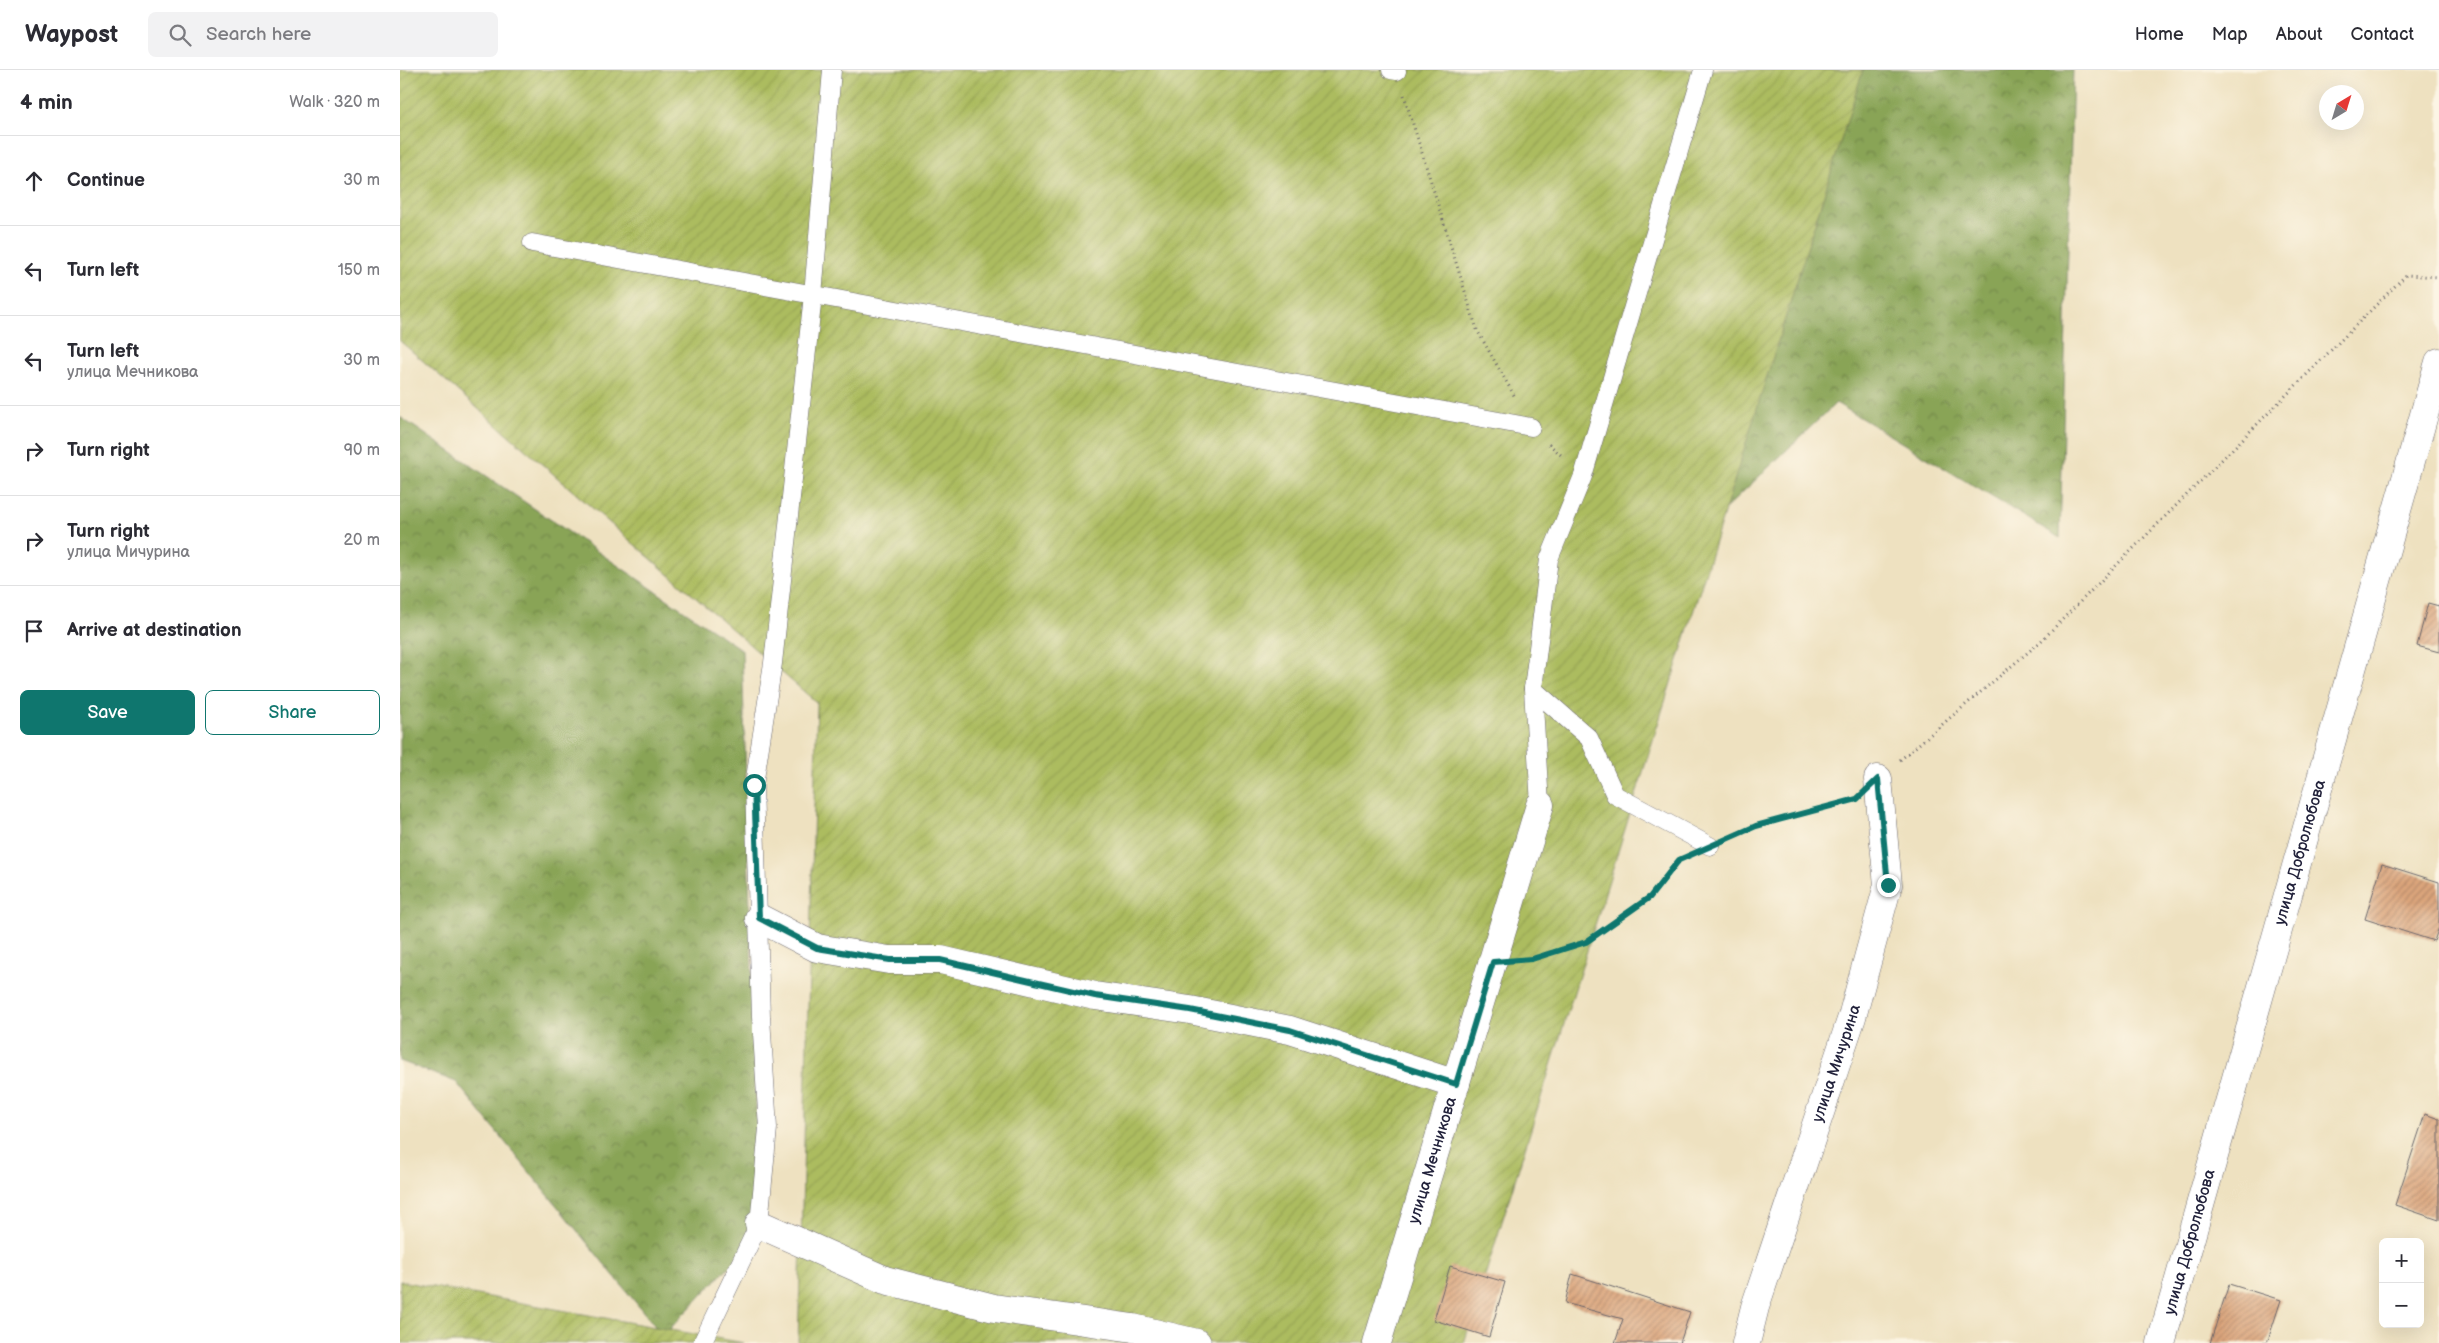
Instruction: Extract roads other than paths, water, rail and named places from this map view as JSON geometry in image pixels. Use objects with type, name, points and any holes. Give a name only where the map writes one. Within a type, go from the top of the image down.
[{"type":"street","name":"улица Добролюбова","points":[[2161,1343],[2439,362]]},
{"type":"street","name":"улица Мичурина","points":[[1746,1343],[1755,1307],[1804,1167],[1852,1016],[1888,885],[1878,779]]},
{"type":"street","name":"улица Мечникова","points":[[1377,1343],[1540,804]]},
{"type":"street","points":[[759,918],[817,948],[890,960],[940,960],[1095,996],[1190,1010],[1290,1030],[1456,1084]]},
{"type":"street","points":[[759,1224],[885,1280],[994,1308],[1132,1328],[1197,1343]]},
{"type":"lane","points":[[702,1343],[759,1224],[768,1128],[761,1017],[754,785],[773,663],[814,295],[832,70]]},
{"type":"lane","points":[[1540,804],[1533,689],[1550,559],[1583,476],[1703,70]]},
{"type":"lane","points":[[532,243],[1532,427]]},
{"type":"lane","points":[[1533,689],[1589,738],[1614,794],[1710,846]]}]
